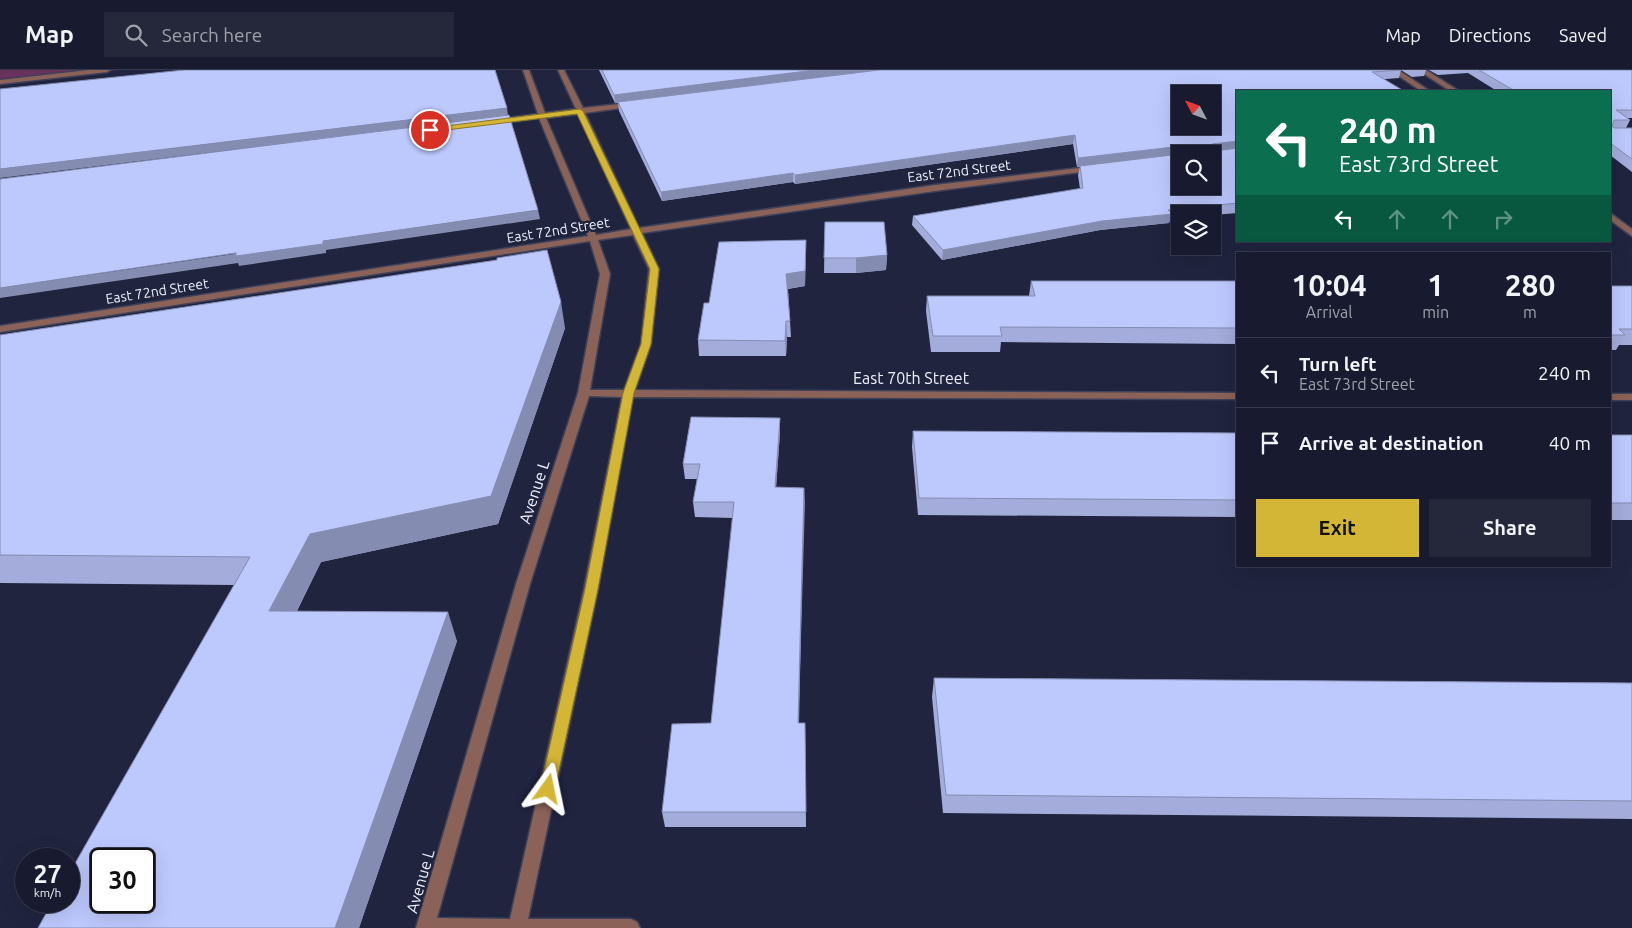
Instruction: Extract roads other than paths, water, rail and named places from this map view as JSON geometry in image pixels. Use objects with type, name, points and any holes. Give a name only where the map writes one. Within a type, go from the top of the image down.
[{"type":"street","points":[[0,82],[107,70]]},
{"type":"street","name":"Avenue L","points":[[425,927],[523,584],[584,393],[605,274],[593,238],[542,116],[526,70]]},
{"type":"street","points":[[517,928],[592,589],[628,393],[646,344],[654,269],[561,70]]},
{"type":"street","points":[[1393,70],[1424,90]]},
{"type":"street","points":[[1421,70],[1453,90]]},
{"type":"street","points":[[489,122],[643,103]]},
{"type":"street","name":"East 72nd Street","points":[[0,328],[935,188],[1101,168]]},
{"type":"street","points":[[1611,217],[1632,233]]},
{"type":"street","name":"East 70th Street","points":[[584,393],[1236,396]]},
{"type":"street","points":[[1611,397],[1632,398]]},
{"type":"street","points":[[425,927],[631,928]]}]
